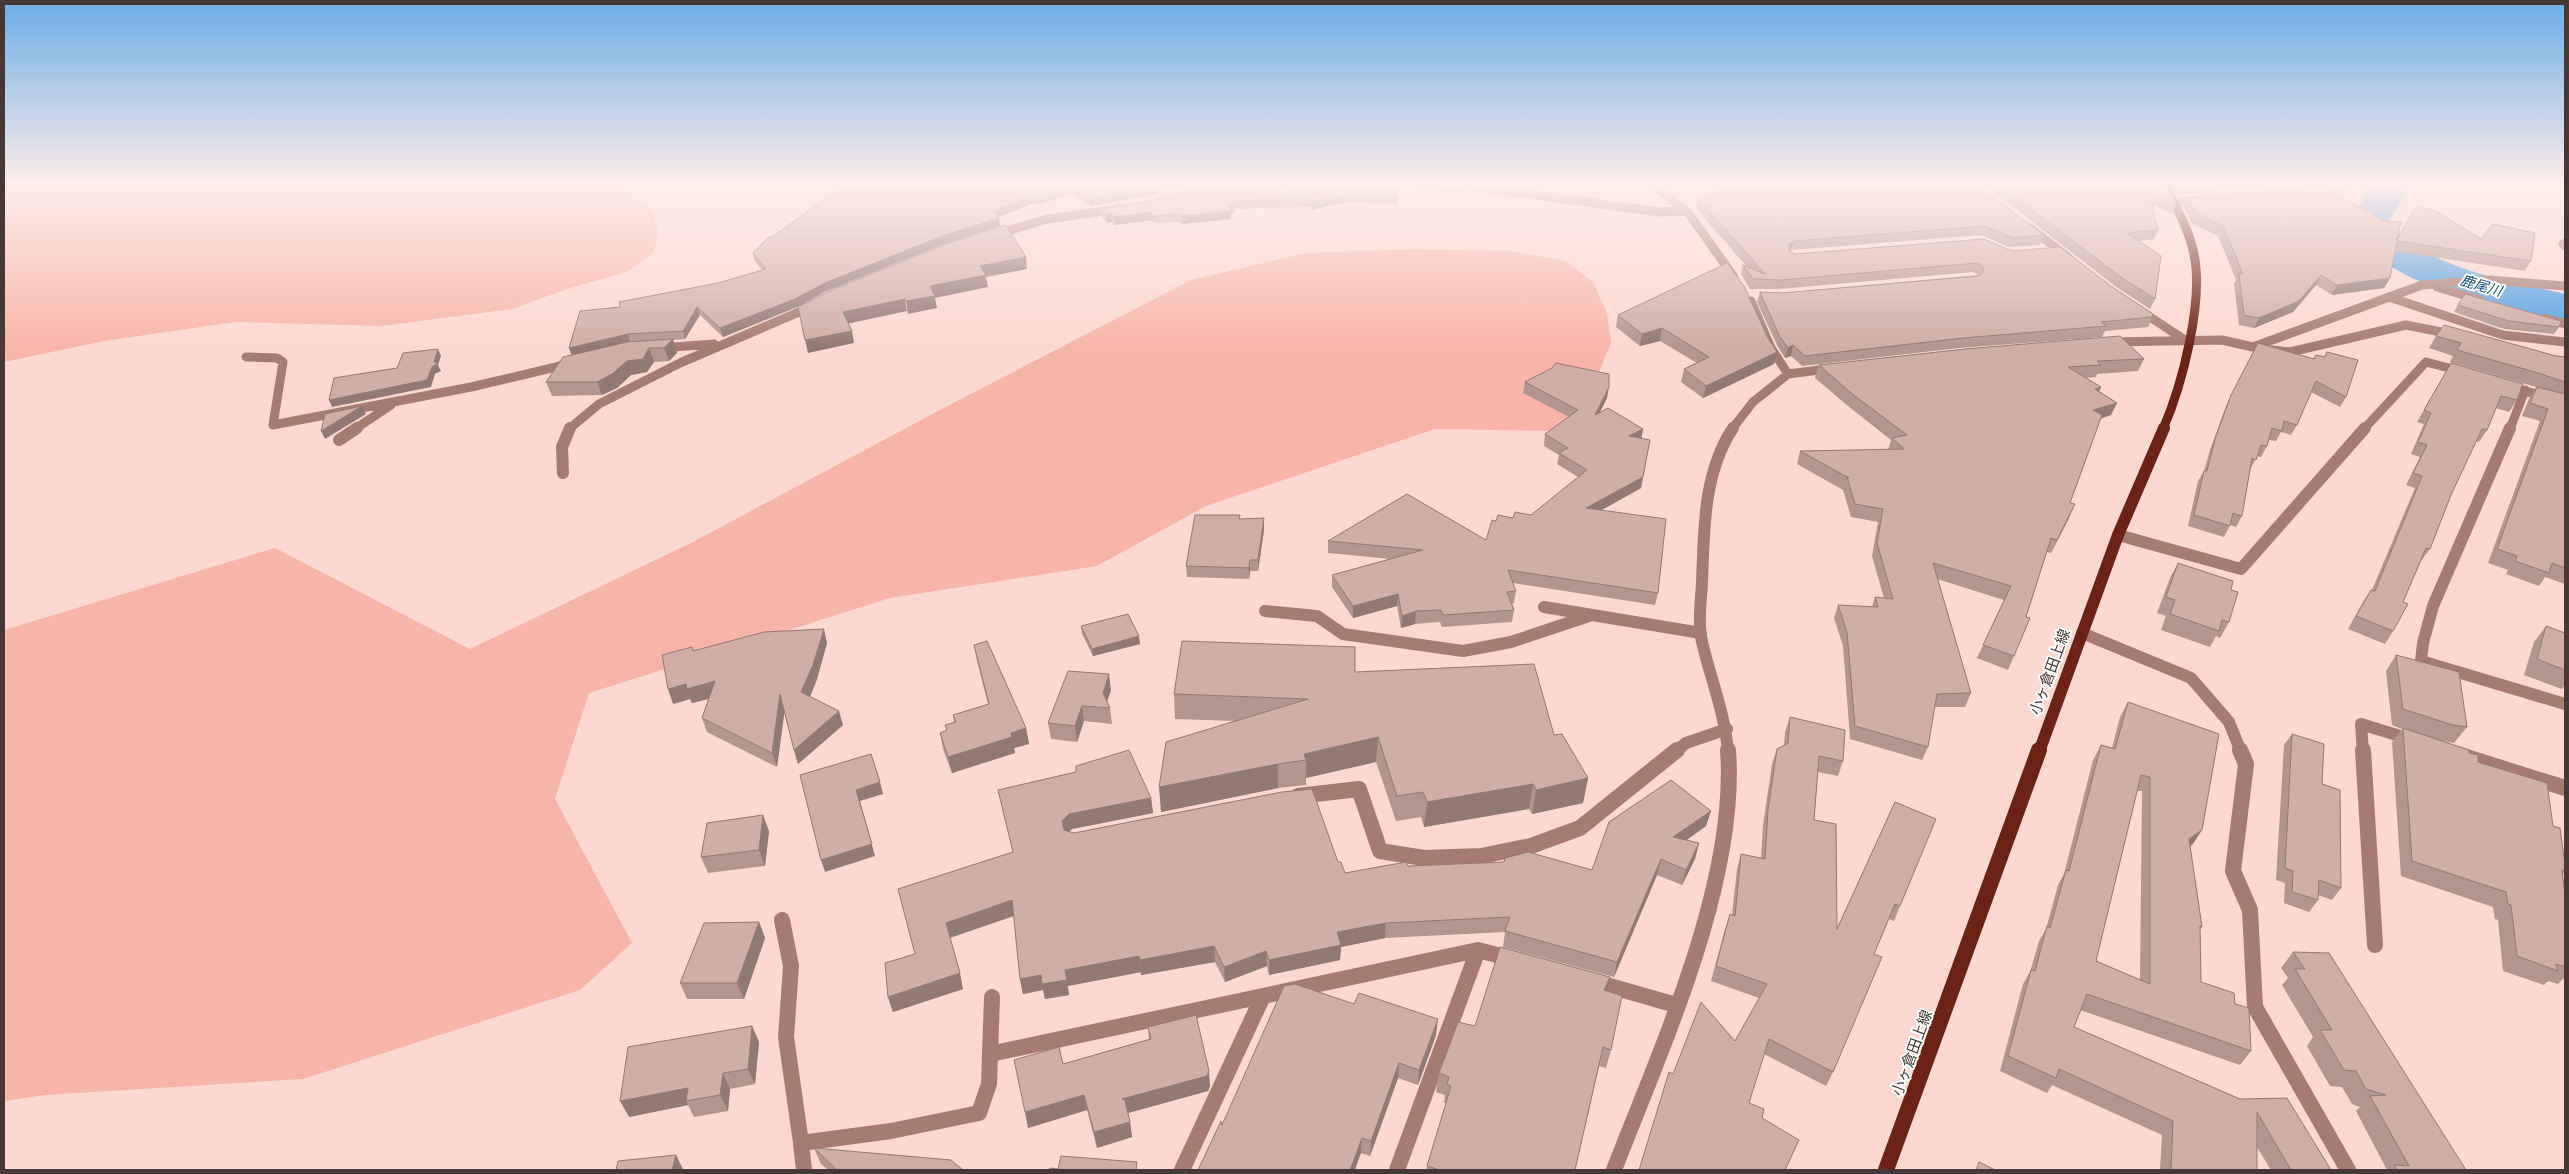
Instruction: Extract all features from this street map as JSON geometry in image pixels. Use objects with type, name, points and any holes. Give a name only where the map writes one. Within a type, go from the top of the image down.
[{"type":"main road","name":"小ヶ倉田上線","points":[[1886,1170],[2118,535],[2176,400],[2196,302],[2194,254],[2188,238]]},
{"type":"street","points":[[1706,238],[1747,295],[1771,348],[1788,374]]},
{"type":"street","points":[[2043,238],[2074,262]]},
{"type":"street","points":[[2042,252],[2059,250]]},
{"type":"street","points":[[2253,347],[2422,285],[2490,280],[2565,286]]},
{"type":"street","points":[[2422,285],[2446,289],[2489,303]]},
{"type":"street","points":[[1747,295],[1763,296]]},
{"type":"street","points":[[2388,297],[2503,335],[2565,342]]},
{"type":"street","points":[[2127,301],[2188,342]]},
{"type":"street","points":[[563,474],[562,448],[570,427],[599,404],[721,344],[800,313],[820,302]]},
{"type":"street","points":[[2534,315],[2565,324]]},
{"type":"street","points":[[2098,343],[2222,340],[2253,347],[2290,352],[2406,325],[2465,338]]},
{"type":"street","points":[[649,348],[721,344]]},
{"type":"street","points":[[246,357],[277,358],[283,362],[273,425],[471,387],[584,360]]},
{"type":"street","points":[[2118,535],[2241,569],[2334,461],[2418,374],[2426,362],[2471,375]]},
{"type":"street","points":[[1614,1170],[1676,1004],[1715,887],[1730,788],[1727,729],[1701,633],[1703,530],[1718,462],[1742,414],[1755,400],[1788,374],[1845,367]]},
{"type":"street","points":[[2498,382],[2565,403]]},
{"type":"street","points":[[2525,390],[2490,480],[2435,602],[2421,647],[2421,661],[2565,704]]},
{"type":"street","points":[[339,440],[396,401]]},
{"type":"street","points":[[1544,607],[1701,633]]},
{"type":"street","points":[[1265,611],[1317,616],[1343,634],[1463,651],[1510,642],[1592,615]]},
{"type":"street","points":[[2082,634],[2191,678],[2229,722],[2246,764],[2233,871],[2250,910],[2256,1007],[2348,1170]]},
{"type":"street","points":[[2375,945],[2362,724],[2426,744]]},
{"type":"street","points":[[1280,798],[1358,789],[1380,851],[1424,858],[1481,856],[1531,846],[1580,828],[1686,743],[1727,729]]},
{"type":"street","points":[[2445,750],[2565,788]]},
{"type":"street","points":[[782,920],[791,966],[786,1037],[804,1170]]},
{"type":"street","points":[[990,1054],[1478,950],[1525,963]]},
{"type":"street","points":[[1397,1170],[1478,950]]},
{"type":"street","points":[[1572,976],[1676,1004]]},
{"type":"street","points":[[1182,1170],[1263,996]]},
{"type":"street","points":[[801,1144],[891,1131],[979,1113],[988,1084],[992,998]]},
{"type":"shaded area","points":[[4,238],[657,238],[654,252],[627,272],[567,289],[512,309],[381,326],[235,322],[104,341],[4,362]]},
{"type":"shaded area","points":[[1415,249],[1508,251],[1566,261],[1593,282],[1607,313],[1611,343],[1593,386],[1561,431],[1435,429],[1206,506],[1097,566],[890,598],[589,693],[555,799],[632,943],[580,990],[303,1079],[45,1095],[4,1101],[4,630],[275,548],[470,649],[693,542],[938,411],[1191,280],[1306,253]]},
{"type":"building","points":[[768,238],[938,238],[825,283],[795,299],[720,328],[697,307],[683,331],[628,334],[569,348],[580,311],[620,307],[619,302],[718,283],[766,269],[753,253]]},
{"type":"building","points":[[966,238],[1014,238],[1026,257],[980,266],[986,275],[930,286],[935,296],[906,301],[905,299],[843,312],[852,331],[805,340],[798,307],[829,291]]},
{"type":"building","points":[[1733,238],[1835,238],[1794,241],[1789,244],[1789,251],[1795,254],[1984,239],[2012,251],[2060,247],[2111,286],[2153,314],[2152,317],[2101,322],[2107,326],[1963,338],[1805,356],[1793,345],[1788,348],[1779,335],[1760,292],[1782,293],[1978,276],[1983,272],[1983,266],[1977,263],[1781,280],[1753,279],[1743,265],[1765,274]]},
{"type":"building","points":[[2069,238],[2134,238],[2161,256],[2155,299],[2119,276]]},
{"type":"building","points":[[2228,238],[2397,238],[2397,240],[2398,238],[2534,238],[2531,261],[2397,241],[2390,278],[2337,285],[2321,275],[2299,301],[2259,318],[2244,315],[2239,274],[2243,274]]},
{"type":"building","points":[[1727,263],[1744,286],[1768,338],[1777,352],[1706,386],[1684,369],[1709,357],[1662,328],[1642,334],[1618,315]]},
{"type":"building","points":[[2465,294],[2561,321],[2559,327],[2509,321],[2458,305]]},
{"type":"building","points":[[2444,325],[2565,357],[2565,382],[2457,350],[2461,343],[2436,336]]},
{"type":"building","points":[[2120,336],[2144,359],[2097,361],[2101,365],[2068,367],[2101,387],[2095,389],[2117,403],[2093,410],[2102,415],[2070,503],[2075,504],[2057,540],[2051,538],[2026,617],[2030,618],[2014,656],[1983,645],[2011,586],[1933,563],[1971,693],[1937,694],[1928,747],[1855,726],[1847,632],[1838,605],[1878,607],[1875,597],[1893,599],[1877,543],[1883,509],[1855,504],[1847,477],[1849,478],[1800,451],[1904,449],[1892,438],[1907,435],[1851,393],[1819,365],[1965,349]]},
{"type":"building","points":[[673,339],[664,348],[649,348],[643,359],[627,361],[612,374],[597,382],[546,382],[563,357],[627,342]]},
{"type":"building","points":[[2258,343],[2314,359],[2316,355],[2325,357],[2327,352],[2358,360],[2346,397],[2316,381],[2297,425],[2284,421],[2282,431],[2272,428],[2267,446],[2261,445],[2256,460],[2252,458],[2242,516],[2233,513],[2230,526],[2194,515],[2204,471],[2207,471],[2215,439],[2231,395]]},
{"type":"building","points":[[438,349],[434,362],[438,363],[432,367],[427,380],[329,400],[334,378],[397,368],[403,353]]},
{"type":"building","points":[[1556,363],[1609,374],[1609,387],[1595,415],[1608,408],[1643,429],[1629,436],[1650,440],[1643,477],[1586,508],[1666,519],[1658,593],[1508,570],[1516,591],[1507,592],[1514,610],[1443,615],[1441,610],[1416,611],[1402,616],[1398,594],[1353,606],[1332,575],[1423,550],[1328,541],[1407,494],[1486,540],[1492,520],[1496,521],[1498,515],[1513,518],[1515,512],[1531,515],[1587,470],[1559,453],[1568,448],[1545,434],[1578,410],[1525,382],[1552,368]]},
{"type":"building","points":[[2451,363],[2523,384],[2517,400],[2501,396],[2487,430],[2482,429],[2451,495],[2430,549],[2426,548],[2403,602],[2408,604],[2393,631],[2356,616],[2371,590],[2375,591],[2422,476],[2413,473],[2427,445],[2418,442],[2431,413],[2424,410]]},
{"type":"building","points":[[2537,387],[2565,394],[2565,568],[2552,563],[2549,573],[2515,561],[2517,556],[2497,549],[2548,409],[2530,403]]},
{"type":"building","points":[[362,406],[349,414],[321,431],[325,414]]},
{"type":"building","points":[[1195,515],[1240,515],[1239,519],[1264,518],[1258,560],[1250,560],[1249,568],[1186,566]]},
{"type":"building","points":[[2178,563],[2233,581],[2231,590],[2238,592],[2229,622],[2222,620],[2219,631],[2170,614],[2175,600],[2166,597]]},
{"type":"building","points":[[1128,614],[1139,636],[1092,649],[1081,626]]},
{"type":"building","points":[[2546,626],[2565,633],[2565,670],[2537,659]]},
{"type":"building","points":[[824,629],[813,665],[801,692],[839,711],[794,750],[780,694],[772,753],[702,718],[715,681],[687,689],[686,684],[668,689],[662,655],[692,647],[693,651],[764,632]]},
{"type":"building","points":[[987,641],[1026,728],[1011,733],[1012,737],[948,757],[940,733],[947,730],[945,725],[956,722],[953,715],[989,704],[974,645]]},
{"type":"building","points":[[1182,641],[1355,647],[1355,672],[1534,664],[1554,735],[1562,734],[1588,778],[1536,790],[1533,784],[1427,802],[1423,792],[1397,796],[1378,737],[1304,754],[1306,760],[1159,787],[1166,742],[1308,699],[1174,694]]},
{"type":"building","points":[[2396,655],[2459,672],[2467,727],[2453,725],[2403,709]]},
{"type":"building","points":[[1068,671],[1109,674],[1103,693],[1110,708],[1082,706],[1075,726],[1048,723]]},
{"type":"building","points":[[2128,702],[2219,734],[2202,830],[2189,839],[2202,927],[2200,926],[2201,982],[2234,993],[2235,1004],[2249,1008],[2251,1051],[2087,994],[2074,1027],[2240,1099],[2287,1098],[2331,1170],[2291,1170],[2257,1112],[2257,1170],[2171,1170],[2173,1121],[2059,1069],[2056,1078],[2008,1056],[2031,970],[2035,971],[2047,926],[2050,928],[2066,870],[2069,871],[2101,745],[2115,749]],"holes":[[[2141,775],[2150,777],[2150,984],[2096,961]]]},
{"type":"building","points":[[1790,717],[1845,730],[1843,761],[1819,756],[1814,820],[1836,824],[1837,929],[1895,802],[1936,819],[1900,906],[1895,904],[1874,954],[1882,957],[1833,1072],[1769,1039],[1749,1103],[1764,1109],[1762,1118],[1799,1140],[1785,1170],[1639,1170],[1669,1072],[1673,1074],[1701,1002],[1735,1041],[1767,984],[1716,966],[1730,914],[1735,916],[1741,854],[1765,859],[1768,810],[1777,749],[1788,743]]},
{"type":"building","points":[[2403,728],[2469,750],[2469,753],[2478,755],[2478,762],[2547,783],[2553,826],[2560,828],[2565,865],[2565,871],[2562,870],[2565,895],[2565,967],[2556,964],[2558,971],[2517,956],[2511,905],[2508,904],[2506,892],[2412,861]]},
{"type":"building","points":[[2292,734],[2324,744],[2322,784],[2340,790],[2341,888],[2319,880],[2318,900],[2292,892],[2293,871],[2285,868]]},
{"type":"building","points":[[1129,750],[1151,798],[1069,814],[1062,821],[1064,830],[1074,833],[1282,792],[1312,789],[1338,862],[1341,862],[1345,873],[1406,862],[1408,866],[1504,862],[1505,858],[1528,852],[1592,870],[1609,822],[1671,780],[1711,811],[1673,837],[1699,843],[1686,870],[1661,859],[1617,962],[1505,931],[1510,917],[1386,923],[1337,932],[1341,945],[1269,960],[1266,951],[1224,967],[1214,946],[1140,960],[1139,956],[1065,970],[1067,980],[1042,984],[1041,975],[1020,979],[1012,900],[946,923],[960,973],[888,997],[885,963],[915,954],[898,889],[1013,852],[998,790],[1076,772],[1076,766]]},
{"type":"building","points":[[871,754],[880,782],[856,790],[872,844],[821,860],[800,775]]},
{"type":"building","points":[[763,815],[759,850],[701,857],[707,823]]},
{"type":"building","points":[[759,922],[737,983],[680,983],[704,923]]},
{"type":"building","points":[[1500,947],[1610,977],[1604,990],[1622,996],[1611,1050],[1603,1047],[1575,1170],[1437,1170],[1427,1166],[1451,1086],[1447,1084],[1449,1077],[1439,1073],[1458,1022],[1475,1026]]},
{"type":"building","points":[[2293,952],[2329,953],[2466,1170],[2397,1170],[2394,1165],[2409,1166],[2370,1096],[2386,1095],[2366,1089],[2356,1071],[2344,1070],[2320,1030],[2332,1030],[2295,969],[2305,969]]},
{"type":"building","points":[[1295,984],[1354,1004],[1359,993],[1438,1019],[1419,1070],[1399,1063],[1371,1141],[1362,1138],[1350,1170],[1198,1170],[1221,1121],[1222,1125],[1284,986]]},
{"type":"building","points":[[1196,1015],[1209,1071],[1207,1076],[1122,1099],[1125,1100],[1130,1122],[1094,1132],[1084,1095],[1025,1112],[1014,1060],[1059,1047],[1063,1064],[1151,1039],[1148,1027]]},
{"type":"building","points":[[752,1026],[748,1069],[723,1073],[720,1095],[686,1101],[688,1088],[620,1101],[628,1047]]},
{"type":"building","points":[[814,1148],[951,1160],[963,1170],[837,1170]]},
{"type":"building","points":[[676,1155],[672,1170],[616,1170],[618,1161]]},
{"type":"building","points":[[1061,1156],[1137,1162],[1136,1170],[1049,1170],[1050,1168],[1058,1169]]},
{"type":"building","points":[[1979,1162],[1995,1170],[1976,1170]]},
{"type":"waterway","name":"鹿尾川","points":[[2381,238],[2398,253],[2442,274],[2494,290],[2565,307]]}]
